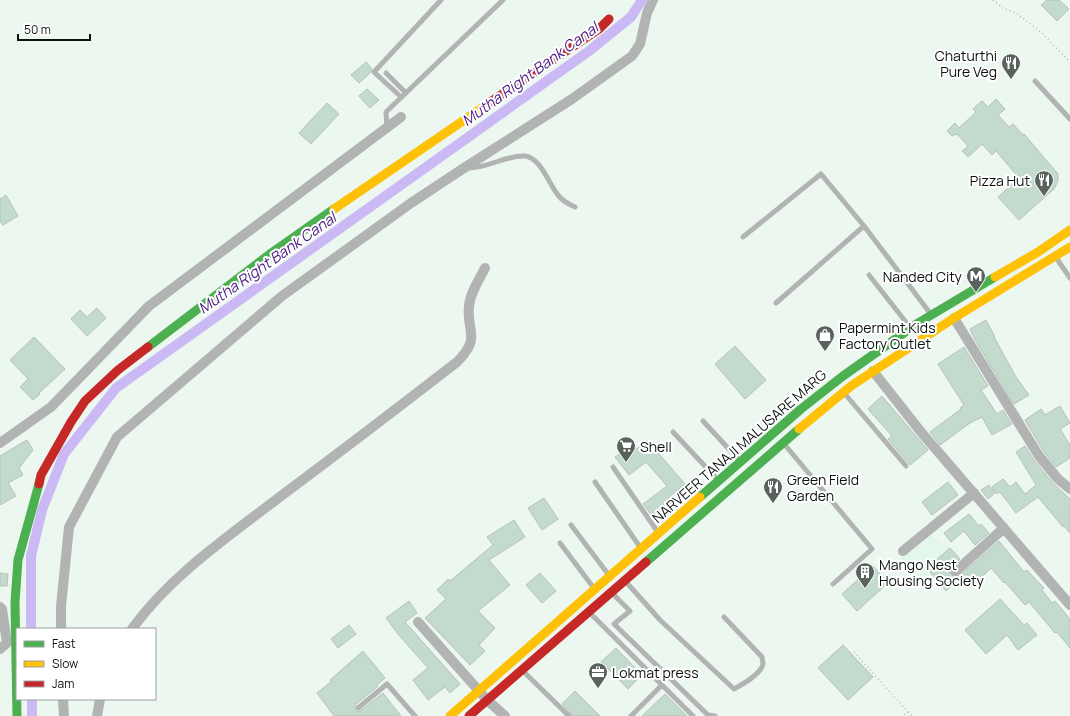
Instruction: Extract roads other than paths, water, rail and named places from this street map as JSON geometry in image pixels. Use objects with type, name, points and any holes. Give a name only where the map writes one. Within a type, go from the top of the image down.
[{"type":"main road","points":[[16,659],[15,602],[18,560],[41,475],[71,422],[85,401],[118,370],[270,254],[449,130],[599,29],[608,19]]},
{"type":"main road","name":"NARVEER TANAJI MALUSARE MARG","points":[[450,716],[802,409],[843,376],[910,328],[1070,230]]},
{"type":"main road","name":"NARVEER TANAJI MALUSARE MARG","points":[[469,716],[810,419],[843,392],[954,318],[1070,247]]},
{"type":"main road","points":[[1015,265],[1022,277]]},
{"type":"main road","points":[[802,409],[810,419]]},
{"type":"main road","points":[[606,580],[611,592]]},
{"type":"main road","points":[[17,700],[17,716]]},
{"type":"street","points":[[61,628],[61,606],[69,527],[117,437],[282,296],[405,208],[464,168],[572,99],[632,56],[640,44],[647,13],[653,0]]},
{"type":"street","points":[[0,443],[51,407],[149,306],[401,117]]},
{"type":"street","points":[[133,628],[145,611],[180,576],[255,516],[457,362],[464,355],[472,338],[468,308],[470,299],[485,268]]},
{"type":"street","points":[[954,318],[1039,456],[1058,478],[1070,488]]},
{"type":"street","points":[[873,371],[921,432],[1070,605]]},
{"type":"street","points":[[903,551],[974,493]]},
{"type":"street","points":[[955,572],[1004,528]]},
{"type":"street","points":[[0,607],[2,609],[7,643],[0,649]]},
{"type":"street","points":[[418,622],[487,700],[505,716]]},
{"type":"street","points":[[63,700],[64,716]]},
{"type":"street","points":[[97,716],[100,700]]},
{"type":"lane","points":[[401,97],[374,72],[441,0]]},
{"type":"lane","points":[[388,127],[386,112],[503,0]]},
{"type":"lane","points":[[386,73],[406,93]]},
{"type":"lane","points":[[1035,81],[1070,119]]},
{"type":"lane","points":[[464,168],[476,168],[514,157],[526,156],[532,158],[540,167],[558,195],[566,203],[575,207]]},
{"type":"lane","points":[[742,237],[821,174],[864,226],[931,315]]},
{"type":"lane","points":[[776,303],[864,226]]},
{"type":"lane","points":[[1055,257],[1070,278]]},
{"type":"lane","points":[[869,275],[910,328]]},
{"type":"lane","points":[[843,392],[906,466]]},
{"type":"lane","points":[[703,421],[741,462]]},
{"type":"lane","points":[[673,432],[719,481]]},
{"type":"lane","points":[[783,443],[872,549],[833,584]]},
{"type":"lane","points":[[613,467],[659,534]]},
{"type":"lane","points":[[595,482],[641,549]]},
{"type":"lane","points":[[571,525],[606,580]]},
{"type":"lane","points":[[560,543],[595,590]]},
{"type":"lane","points":[[625,580],[660,620],[734,689],[748,681],[759,671],[763,664],[762,657],[724,617]]},
{"type":"lane","points":[[611,592],[630,611],[614,624],[708,715],[715,716]]},
{"type":"lane","points":[[589,612],[661,686],[693,716]]},
{"type":"lane","points":[[522,670],[569,716]]},
{"type":"lane","points":[[358,708],[387,684],[415,716]]},
{"type":"lane","points":[[631,716],[661,686]]},
{"type":"waterway","name":"Mutha Right Bank Canal","points":[[31,628],[31,556],[42,510],[64,454],[116,388],[589,51],[631,17],[642,0]]},
{"type":"waterway","name":"Mutha Right Bank Canal","points":[[32,700],[32,716]]},
{"type":"place","name":"Chaturthi Pure Veg","points":[[1011,80]]},
{"type":"place","name":"Pizza Hut","points":[[1044,197]]},
{"type":"place","name":"Nanded City","points":[[976,293]]},
{"type":"place","name":"Papermint Kids Factory Outlet","points":[[825,352]]},
{"type":"place","name":"Shell","points":[[626,463]]},
{"type":"place","name":"Green Field Garden","points":[[773,504]]},
{"type":"place","name":"Mango Nest Housing Society","points":[[865,589]]},
{"type":"place","name":"Lokmat press","points":[[598,689]]}]
